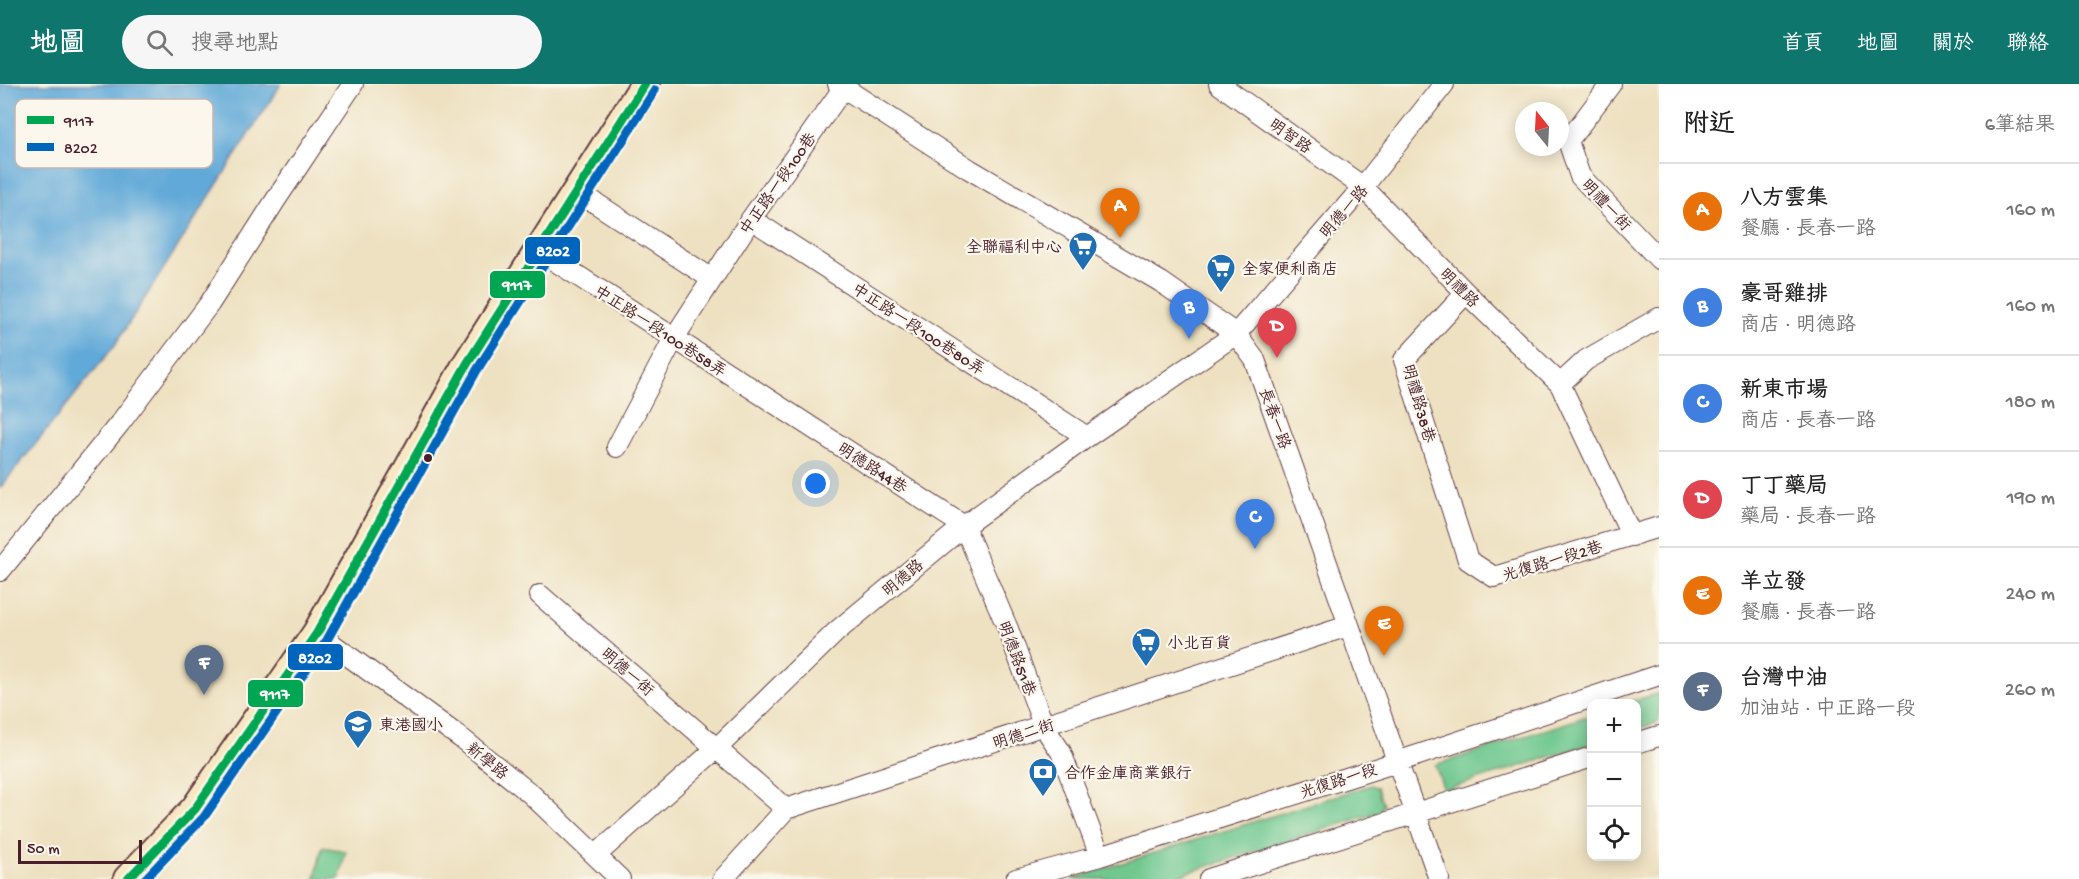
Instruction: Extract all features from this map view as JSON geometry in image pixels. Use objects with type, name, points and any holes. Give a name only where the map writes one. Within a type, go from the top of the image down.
[{"type":"main road","points":[[128,879],[195,809],[317,633],[467,364],[645,84]]},
{"type":"street","points":[[0,571],[120,423],[210,303],[353,84]]},
{"type":"street","name":"明智路","points":[[1219,84],[1364,187]]},
{"type":"street","name":"明德一路","points":[[1236,334],[1364,187],[1444,84]]},
{"type":"street","name":"中正路一段100巷","points":[[617,447],[674,338],[841,86]]},
{"type":"street","name":"長春一路","points":[[841,86],[969,169],[1161,282],[1236,334],[1255,360],[1439,879]]},
{"type":"street","name":"明禮一街","points":[[1606,86],[1568,141],[1580,176],[1659,259]]},
{"type":"street","name":"明禮路","points":[[1364,187],[1466,293],[1560,384],[1632,536]]},
{"type":"street","points":[[576,190],[712,279]]},
{"type":"street","name":"中正路一段100巷80弄","points":[[751,219],[1087,437]]},
{"type":"street","name":"中正路一段100巷58弄","points":[[538,250],[783,409]]},
{"type":"street","name":"明禮路38巷","points":[[1437,464],[1404,360],[1466,293]]},
{"type":"street","points":[[1560,384],[1587,360],[1659,318]]},
{"type":"street","name":"明德路","points":[[596,855],[717,748],[837,631],[964,526],[1236,334]]},
{"type":"street","name":"明德路44巷","points":[[783,409],[964,526]]},
{"type":"street","name":"光復路一段2巷","points":[[1437,464],[1468,560],[1494,577],[1659,527]]},
{"type":"street","name":"明德路51巷","points":[[964,526],[1008,629],[1044,727],[1061,752],[1100,856]]},
{"type":"street","name":"明德一街","points":[[540,595],[717,748]]},
{"type":"street","name":"明德二街","points":[[786,809],[1044,727],[1348,626]]},
{"type":"street","name":"新學路","points":[[317,633],[461,738],[531,794],[620,879]]},
{"type":"street","name":"光復路一段","points":[[1016,879],[1100,856],[1397,762],[1659,675]]},
{"type":"street","points":[[1641,741],[1659,736]]},
{"type":"street","points":[[717,748],[786,809],[723,879]]},
{"type":"street","points":[[1209,879],[1587,759]]},
{"type":"green space","points":[[1659,693],[1659,722],[1641,728],[1640,699]]},
{"type":"green space","points":[[1587,716],[1587,745],[1444,790],[1435,765]]},
{"type":"green space","points":[[1371,785],[1377,788],[1383,805],[1379,812],[1168,879],[1071,879]]},
{"type":"green space","points":[[322,847],[346,851],[339,879],[315,879]]},
{"type":"water","points":[[0,84],[281,84],[115,345],[0,488]]},
{"type":"transit line","name":"9117","points":[[128,879],[195,809],[317,633],[467,364],[645,84]]},
{"type":"transit line","name":"8202","points":[[145,879],[204,817],[327,640],[477,370],[655,90]]},
{"type":"place","name":"八方雲集","points":[[1120,238]]},
{"type":"place","name":"全聯福利中心","points":[[1083,272]]},
{"type":"place","name":"全家便利商店","points":[[1221,294]]},
{"type":"place","name":"豪哥雞排","points":[[1189,339]]},
{"type":"place","name":"丁丁藥局","points":[[1277,358]]},
{"type":"place","name":"新東市場","points":[[1255,549]]},
{"type":"place","name":"羊立發","points":[[1384,656]]},
{"type":"place","name":"小北百貨","points":[[1146,668]]},
{"type":"place","name":"台灣中油","points":[[204,695]]},
{"type":"place","name":"東港國小","points":[[358,750]]},
{"type":"place","name":"合作金庫商業銀行","points":[[1043,798]]}]
